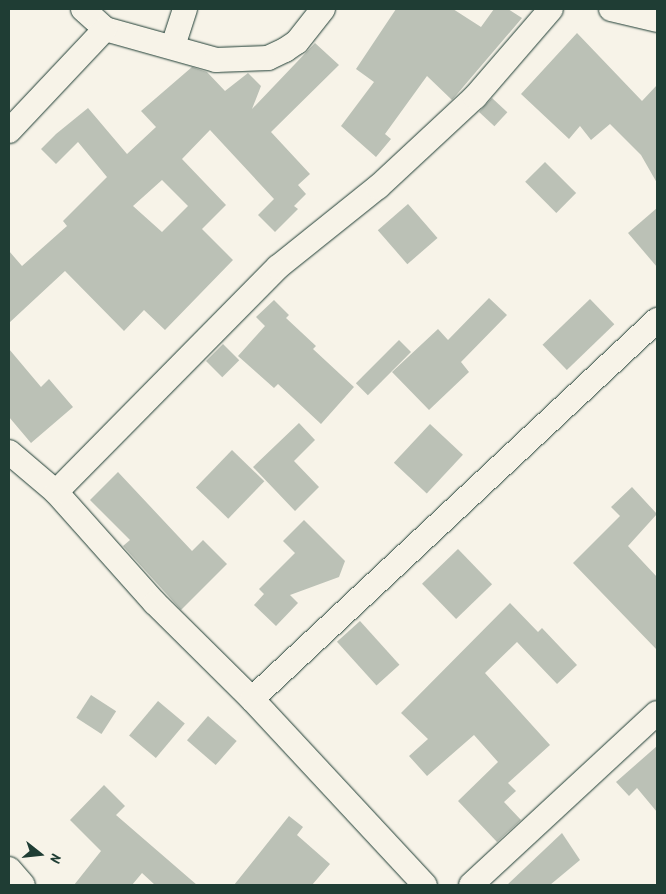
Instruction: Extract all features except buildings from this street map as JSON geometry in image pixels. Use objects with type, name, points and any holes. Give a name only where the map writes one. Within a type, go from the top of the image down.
[{"type":"street","points":[[83,9],[105,30],[173,46],[216,60],[268,58],[297,42],[323,9]]},
{"type":"street","points":[[173,46],[185,9]]},
{"type":"street","points":[[56,492],[278,267],[378,187],[476,97],[551,9]]},
{"type":"street","points":[[612,9],[657,20]]},
{"type":"street","points":[[9,131],[105,30]]},
{"type":"street","points":[[252,699],[657,320]]},
{"type":"street","points":[[9,452],[56,492],[155,603],[252,699],[424,885]]},
{"type":"street","points":[[471,885],[657,713]]},
{"type":"street","points":[[9,869],[23,885]]}]
